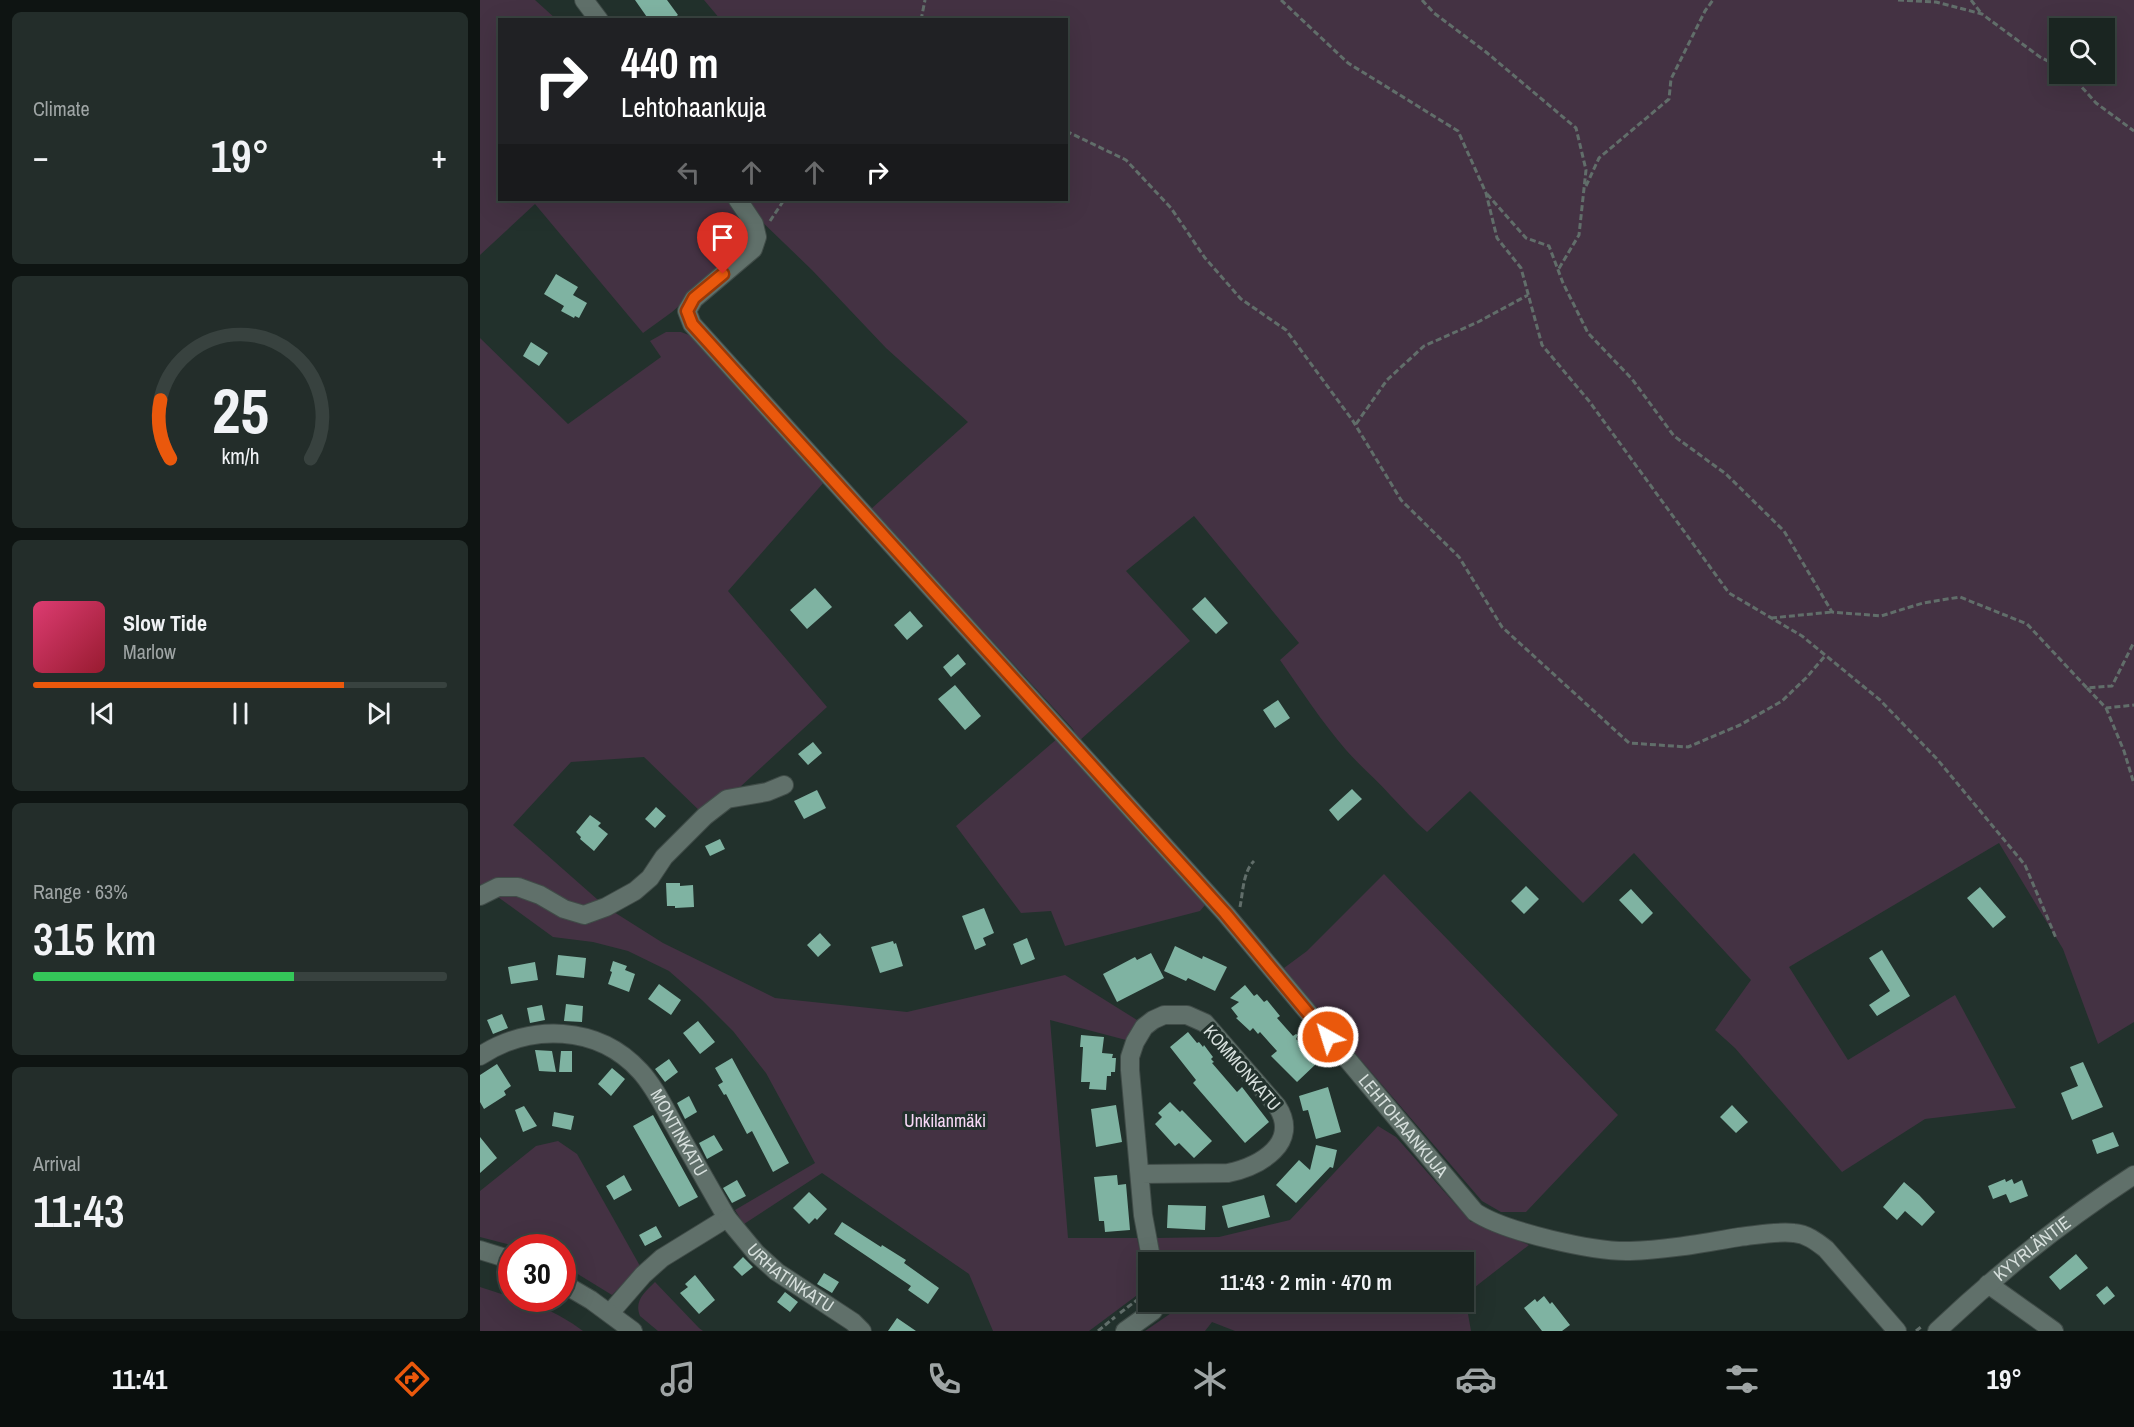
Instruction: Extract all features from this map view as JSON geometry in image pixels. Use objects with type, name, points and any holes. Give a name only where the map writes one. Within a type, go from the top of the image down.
[{"type":"street","points":[[584,0],[598,18]]},
{"type":"street","name":"LEHTOHAANKUJA","points":[[739,201],[753,224],[757,237],[753,249],[694,298],[687,311],[692,324],[1233,924],[1475,1212],[1489,1221],[1559,1241],[1627,1251],[1659,1249],[1773,1232],[1796,1233],[1812,1239],[1826,1250],[1897,1331]]},
{"type":"street","points":[[480,896],[498,887],[519,887],[540,895],[564,909],[584,915],[606,907],[635,891],[650,878],[671,850],[705,816],[727,799],[767,792],[784,785]]},
{"type":"street","name":"KOMMONKATU","points":[[1141,1174],[1228,1173],[1261,1161],[1283,1138],[1285,1122],[1277,1106],[1205,1023],[1187,1014],[1164,1015],[1153,1020],[1138,1034],[1132,1049],[1130,1070],[1143,1215],[1150,1252]]},
{"type":"street","name":"MONTINKATU","points":[[480,1056],[519,1037],[547,1032],[590,1039],[618,1052],[631,1062],[649,1082],[727,1218]]},
{"type":"street","name":"KYYRLÄNTIE","points":[[1929,1329],[2060,1225],[2134,1175]]},
{"type":"street","points":[[610,1313],[643,1275],[662,1258],[727,1218]]},
{"type":"street","name":"URHATINKATU","points":[[727,1218],[756,1253],[777,1272],[853,1322],[862,1331]]},
{"type":"street","points":[[480,1250],[498,1256]]},
{"type":"street","points":[[1988,1284],[2054,1331]]},
{"type":"street","points":[[576,1292],[633,1331]]},
{"type":"street","points":[[1125,1331],[1152,1312]]},
{"type":"path","points":[[921,18],[925,0]]},
{"type":"path","points":[[1281,0],[1348,63],[1458,131],[1486,193],[1497,238],[1521,268],[1542,345],[1589,401],[1729,593],[1802,636],[1880,700],[1937,759],[2025,865],[2056,938]]},
{"type":"path","points":[[1422,0],[1434,13],[1486,52],[1576,128],[1586,170],[1579,235],[1558,270]]},
{"type":"path","points":[[1584,189],[1599,158],[1669,99],[1671,79],[1705,11],[1713,0]]},
{"type":"path","points":[[1898,0],[1936,2],[1982,14]]},
{"type":"path","points":[[1971,0],[1982,14],[2049,62]]},
{"type":"path","points":[[2079,84],[2096,103],[2134,130]]},
{"type":"path","points":[[1068,132],[1126,160],[1171,208],[1205,258],[1241,299],[1286,330],[1356,425],[1401,500],[1459,557],[1502,627],[1629,743],[1688,747],[1740,725],[1782,701],[1825,656]]},
{"type":"path","points":[[1486,193],[1526,238],[1549,246],[1588,333],[1632,379],[1674,436],[1725,474],[1784,531],[1832,612]]},
{"type":"path","points":[[1356,425],[1387,380],[1424,346],[1478,322],[1528,295]]},
{"type":"path","points":[[1771,618],[1832,612],[1881,616],[1923,603],[1960,597],[2027,624],[2106,708],[2124,751],[2134,784]]},
{"type":"path","points":[[2087,688],[2112,686],[2134,642]]},
{"type":"path","points":[[2106,708],[2134,705]]},
{"type":"path","points":[[1233,924],[1238,918],[1249,866],[1254,861]]},
{"type":"path","points":[[1916,1331],[1929,1329]]},
{"type":"green space","points":[[480,0],[535,0],[555,18],[498,18],[498,201],[728,201],[740,217],[747,235],[744,249],[672,312],[643,333],[535,204],[480,255]]},
{"type":"green space","points":[[704,0],[2134,0],[2134,1022],[2098,1044],[2063,949],[1999,843],[1789,967],[1848,1060],[1955,995],[2016,1108],[1925,1119],[1842,1172],[1735,1048],[1715,1030],[1751,980],[1634,853],[1583,903],[1470,791],[1427,832],[1351,756],[1320,717],[1280,660],[1299,643],[1194,516],[1126,571],[1190,641],[1079,741],[1073,729],[871,509],[968,422],[886,348],[812,270],[754,214],[746,201],[1068,201],[1068,18],[719,18]]},
{"type":"green space","name":"Unkilanmäki","points":[[666,332],[681,332],[694,337],[825,481],[728,591],[827,707],[727,799],[705,816],[644,757],[571,762],[513,825],[606,907],[663,943],[775,998],[907,1012],[1065,975],[1137,1020],[1126,1040],[1050,1020],[1068,1238],[1137,1238],[1140,1252],[1138,1252],[1138,1294],[1089,1331],[993,1331],[969,1274],[822,1173],[744,1224],[735,1210],[815,1163],[766,1073],[733,1031],[669,971],[628,951],[593,942],[553,937],[480,884],[480,338],[568,424],[661,357],[650,341]]},
{"type":"green space","points":[[1058,738],[1205,905],[1200,911],[1065,946],[1051,911],[1021,913],[956,826]]},
{"type":"green space","points":[[1384,874],[1618,1115],[1526,1212],[1501,1212],[1482,1201],[1284,968],[1307,951]]},
{"type":"green space","points":[[1378,1126],[1396,1137],[1471,1222],[1475,1219],[1487,1227],[1529,1245],[1475,1287],[1474,1291],[1474,1252],[1157,1252],[1155,1238],[1219,1237],[1290,1220]]},
{"type":"green space","points":[[558,1141],[577,1154],[640,1266],[612,1295],[576,1273],[576,1234],[498,1234],[498,1242],[480,1237],[480,1191],[536,1146]]},
{"type":"green space","points":[[655,1282],[703,1331],[658,1331],[640,1316],[639,1302]]},
{"type":"green space","points":[[480,1287],[498,1293],[498,1312],[551,1312],[583,1331],[480,1331]]},
{"type":"green space","points":[[1173,1312],[1469,1312],[1471,1331],[1235,1331],[1212,1322],[1205,1331],[1145,1331]]},
{"type":"building","points":[[635,0],[667,0],[678,15],[674,18],[648,18]]},
{"type":"building","points":[[556,274],[578,287],[573,295],[587,303],[579,318],[575,316],[574,318],[561,311],[564,306],[544,294]]},
{"type":"building","points":[[531,342],[548,353],[539,366],[523,356]]},
{"type":"building","points":[[815,588],[832,607],[807,629],[790,610]]},
{"type":"building","points":[[1205,597],[1228,623],[1216,634],[1192,609]]},
{"type":"building","points":[[910,611],[923,626],[907,640],[894,625]]},
{"type":"building","points":[[958,654],[966,664],[951,677],[943,667]]},
{"type":"building","points":[[955,685],[981,716],[965,730],[938,699]]},
{"type":"building","points":[[1278,700],[1290,718],[1275,728],[1263,710]]},
{"type":"building","points":[[813,742],[822,753],[808,765],[798,754]]},
{"type":"building","points":[[1352,789],[1362,799],[1338,821],[1329,810]]},
{"type":"building","points":[[817,790],[826,808],[804,819],[794,801]]},
{"type":"building","points":[[656,807],[666,816],[655,828],[645,819]]},
{"type":"building","points":[[590,815],[601,823],[598,826],[608,834],[594,851],[580,839],[581,837],[576,832]]},
{"type":"building","points":[[720,839],[725,849],[710,856],[705,846]]},
{"type":"building","points":[[666,883],[680,883],[680,886],[693,885],[694,907],[667,906]]},
{"type":"building","points":[[1526,886],[1539,899],[1524,914],[1511,901]]},
{"type":"building","points":[[1980,887],[2006,917],[1993,928],[1967,898]]},
{"type":"building","points":[[1631,889],[1653,913],[1642,924],[1619,900]]},
{"type":"building","points":[[984,908],[994,933],[983,938],[986,945],[975,950],[962,916]]},
{"type":"building","points":[[820,933],[831,945],[818,957],[807,945]]},
{"type":"building","points":[[1027,938],[1035,959],[1021,965],[1013,944]]},
{"type":"building","points":[[893,941],[894,944],[896,943],[903,966],[880,973],[871,947]]},
{"type":"building","points":[[1175,946],[1202,959],[1203,956],[1227,967],[1215,991],[1188,978],[1186,981],[1164,971]]},
{"type":"building","points":[[1882,950],[1910,996],[1877,1016],[1869,1005],[1890,991],[1869,958]]},
{"type":"building","points":[[1151,953],[1164,978],[1117,1002],[1103,974],[1135,957],[1137,960]]},
{"type":"building","points":[[558,955],[586,958],[584,978],[556,975]]},
{"type":"building","points":[[613,961],[627,966],[625,970],[635,974],[629,992],[608,984]]},
{"type":"building","points":[[535,962],[538,980],[511,984],[508,967]]},
{"type":"building","points":[[659,984],[681,1000],[671,1015],[648,999]]},
{"type":"building","points":[[1245,985],[1254,996],[1257,994],[1264,1002],[1267,1000],[1280,1016],[1277,1018],[1293,1036],[1298,1035],[1296,1039],[1317,1063],[1297,1082],[1271,1056],[1277,1051],[1260,1032],[1258,1034],[1253,1028],[1250,1031],[1236,1018],[1238,1017],[1231,1008],[1239,1002],[1230,998]]},
{"type":"building","points":[[566,1004],[583,1006],[582,1022],[564,1021]]},
{"type":"building","points":[[542,1005],[545,1020],[530,1023],[527,1008]]},
{"type":"building","points":[[502,1014],[508,1028],[493,1034],[487,1020]]},
{"type":"building","points":[[698,1021],[715,1042],[700,1054],[683,1033]]},
{"type":"building","points":[[1188,1032],[1197,1043],[1199,1042],[1203,1047],[1204,1045],[1213,1057],[1211,1059],[1214,1062],[1212,1063],[1237,1092],[1242,1087],[1269,1122],[1245,1143],[1193,1083],[1196,1080],[1170,1047]]},
{"type":"building","points":[[1081,1035],[1104,1037],[1102,1053],[1113,1054],[1112,1058],[1116,1058],[1115,1072],[1107,1076],[1106,1090],[1089,1089],[1090,1082],[1081,1082],[1083,1047],[1080,1047]]},
{"type":"building","points":[[535,1050],[552,1051],[556,1072],[539,1071]]},
{"type":"building","points":[[561,1051],[572,1051],[572,1072],[559,1072]]},
{"type":"building","points":[[732,1058],[789,1163],[773,1172],[752,1131],[747,1134],[726,1094],[724,1095],[718,1085],[723,1082],[715,1068]]},
{"type":"building","points":[[669,1059],[678,1072],[665,1082],[655,1069]]},
{"type":"building","points":[[2083,1062],[2103,1107],[2072,1120],[2061,1093],[2078,1086],[2070,1067]]},
{"type":"building","points":[[497,1064],[511,1086],[504,1091],[506,1095],[484,1109],[480,1102],[480,1075]]},
{"type":"building","points":[[612,1068],[625,1079],[611,1096],[598,1084]]},
{"type":"building","points":[[1328,1087],[1341,1132],[1316,1139],[1308,1110],[1303,1111],[1299,1096]]},
{"type":"building","points":[[689,1096],[697,1112],[685,1119],[677,1103]]},
{"type":"building","points":[[1170,1102],[1180,1112],[1182,1110],[1212,1141],[1194,1158],[1179,1143],[1175,1146],[1155,1124],[1162,1117],[1158,1113]]},
{"type":"building","points":[[1116,1105],[1122,1142],[1096,1147],[1091,1109]]},
{"type":"building","points":[[1732,1105],[1748,1122],[1736,1133],[1720,1117]]},
{"type":"building","points":[[524,1106],[537,1126],[523,1132],[515,1110]]},
{"type":"building","points":[[554,1112],[574,1116],[571,1130],[552,1126]]},
{"type":"building","points":[[653,1115],[698,1197],[679,1207],[633,1126]]},
{"type":"building","points":[[2113,1132],[2119,1146],[2097,1154],[2092,1140]]},
{"type":"building","points":[[714,1135],[723,1150],[707,1159],[699,1143]]},
{"type":"building","points":[[480,1137],[497,1158],[480,1173]]},
{"type":"building","points":[[1316,1145],[1337,1150],[1333,1168],[1330,1167],[1296,1203],[1276,1185],[1299,1160],[1310,1170]]},
{"type":"building","points":[[624,1175],[632,1190],[614,1200],[606,1186]]},
{"type":"building","points":[[1117,1175],[1118,1185],[1126,1184],[1130,1230],[1105,1232],[1104,1221],[1099,1221],[1094,1177]]},
{"type":"building","points":[[2005,1179],[2006,1182],[2012,1179],[2014,1184],[2022,1180],[2028,1196],[2010,1203],[2006,1194],[1993,1199],[1988,1186]]},
{"type":"building","points":[[737,1180],[746,1196],[732,1203],[723,1188]]},
{"type":"building","points":[[1904,1182],[1935,1212],[1922,1226],[1905,1211],[1897,1220],[1883,1207]]},
{"type":"building","points":[[809,1192],[827,1209],[817,1220],[815,1218],[809,1224],[793,1208]]},
{"type":"building","points":[[1264,1195],[1270,1217],[1228,1228],[1222,1206]]},
{"type":"building","points":[[1168,1205],[1206,1206],[1205,1230],[1167,1228]]},
{"type":"building","points":[[842,1222],[906,1260],[904,1263],[939,1288],[928,1304],[908,1290],[911,1286],[834,1234]]},
{"type":"building","points":[[656,1226],[662,1237],[645,1246],[639,1235]]},
{"type":"building","points":[[2076,1254],[2088,1268],[2060,1290],[2049,1277]]},
{"type":"building","points":[[743,1257],[753,1267],[742,1276],[733,1267]]},
{"type":"building","points":[[824,1273],[839,1282],[832,1293],[817,1284]]},
{"type":"building","points":[[695,1275],[715,1300],[699,1314],[680,1293],[688,1287],[685,1284]]},
{"type":"building","points":[[2107,1286],[2115,1296],[2104,1305],[2096,1295]]},
{"type":"building","points":[[785,1292],[798,1302],[790,1312],[777,1302]]},
{"type":"building","points":[[1544,1296],[1550,1304],[1552,1302],[1570,1325],[1562,1331],[1542,1331],[1524,1308],[1535,1299],[1537,1302]]},
{"type":"building","points":[[897,1318],[916,1331],[888,1331]]},
{"type":"route","points":[[723,274],[694,298],[687,311],[692,324],[831,481],[921,576],[1225,913],[1328,1037]]}]
